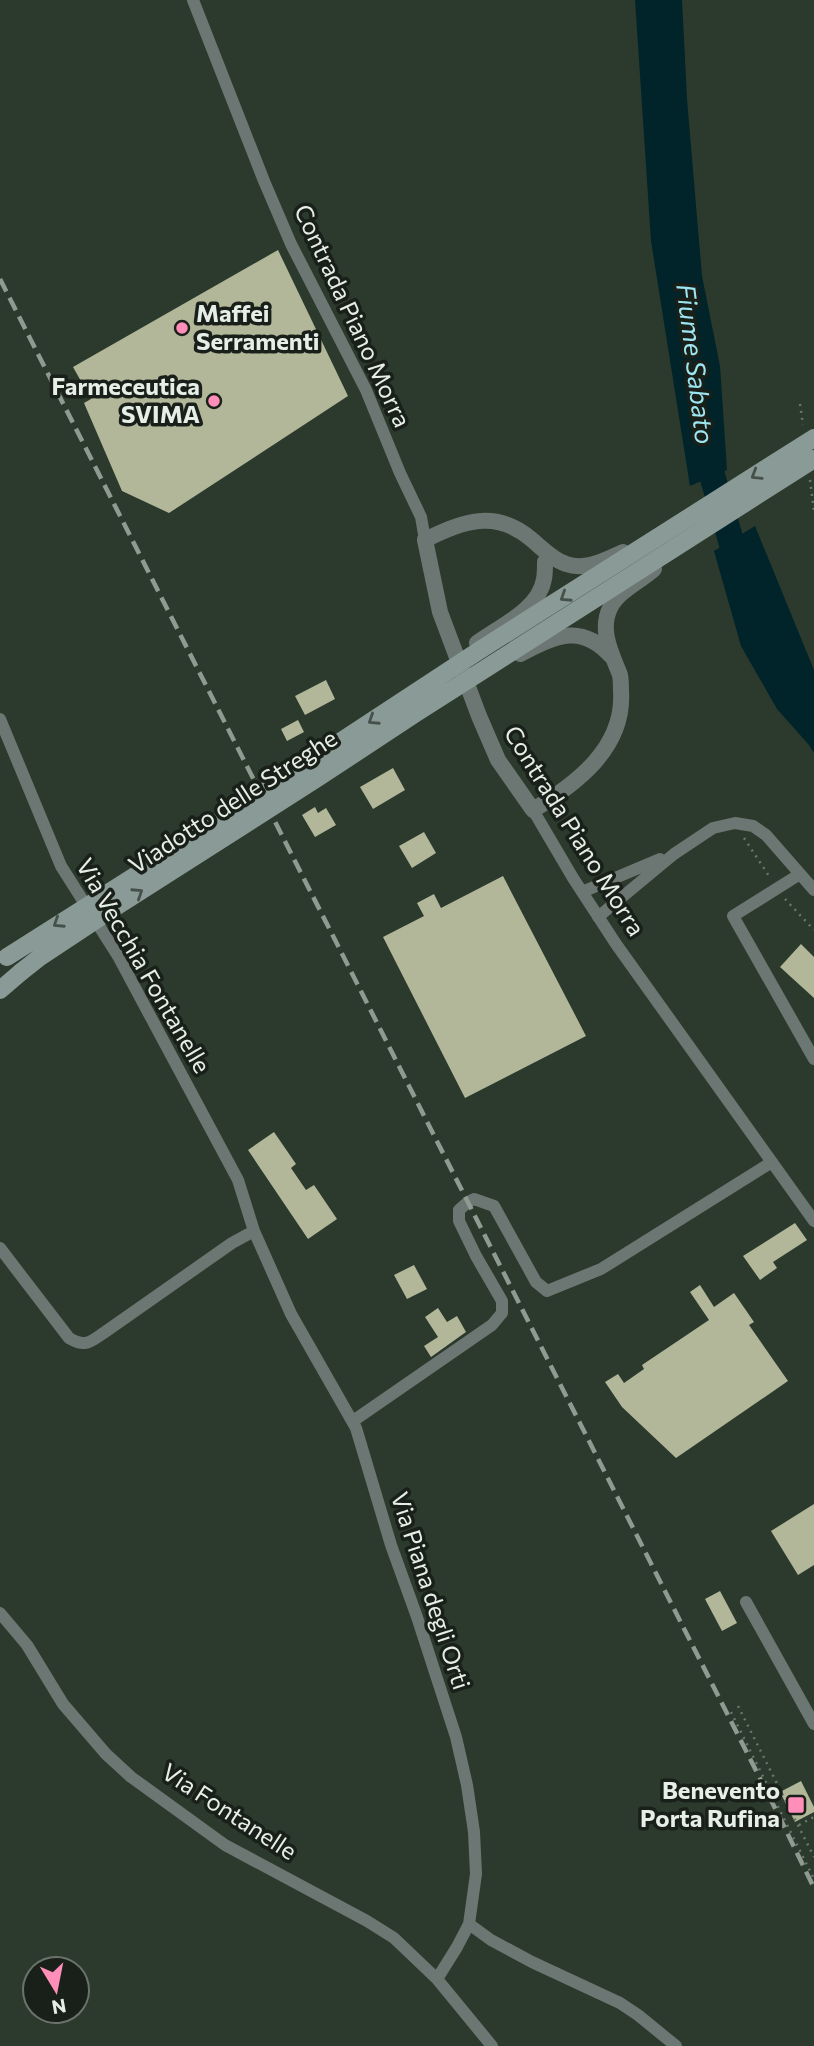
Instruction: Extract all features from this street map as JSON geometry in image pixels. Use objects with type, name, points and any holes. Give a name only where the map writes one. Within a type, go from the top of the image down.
[{"type":"main road","points":[[3,958],[171,853],[439,676],[814,438]]},
{"type":"main road","name":"Viadotto delle Streghe","points":[[0,990],[40,957],[128,899],[814,458]]},
{"type":"street","name":"Contrada Piano Morra","points":[[193,0],[264,181],[303,268],[366,390],[421,517],[440,612],[498,760],[533,810],[598,916],[814,1221]]},
{"type":"street","points":[[425,540],[470,521],[496,520],[519,529],[537,544],[549,559],[565,564],[594,565],[684,520]]},
{"type":"street","points":[[533,810],[556,796],[589,769],[617,728],[622,703],[621,677],[607,649],[606,629],[610,608],[622,594],[684,542]]},
{"type":"street","points":[[439,676],[477,642],[531,605],[538,595],[549,559]]},
{"type":"street","points":[[474,677],[531,648],[573,634],[586,637],[607,649]]},
{"type":"street","name":"Via Vecchia Fontanelle","points":[[0,719],[61,866],[118,956],[238,1180],[254,1231]]},
{"type":"street","points":[[598,916],[674,854],[713,828],[736,823],[753,826],[766,835],[814,890]]},
{"type":"street","points":[[582,892],[674,854]]},
{"type":"street","points":[[800,874],[733,916],[814,1059]]},
{"type":"street","points":[[354,1421],[492,1325],[502,1313],[502,1301],[475,1256],[459,1221],[459,1210],[468,1202],[474,1199],[494,1206],[536,1282],[547,1291],[601,1269],[772,1162]]},
{"type":"street","points":[[0,1248],[61,1329],[69,1338],[79,1343],[90,1342],[232,1243],[254,1231]]},
{"type":"street","name":"Via Piana degli Orti","points":[[254,1231],[291,1314],[354,1421],[391,1545],[456,1737],[474,1832],[476,1874],[469,1924],[437,1979]]},
{"type":"street","points":[[746,1602],[814,1724]]},
{"type":"street","name":"Via Fontanelle","points":[[0,1613],[27,1646],[63,1704],[106,1754],[131,1777],[225,1845],[394,1938],[437,1979],[492,2046]]},
{"type":"street","points":[[469,1924],[491,1940],[532,1962],[620,2003],[676,2046]]},
{"type":"path","points":[[738,1706],[814,1857]]},
{"type":"path","points":[[731,1712],[814,1879]]},
{"type":"path","points":[[775,1800],[784,1795]]},
{"type":"path","points":[[799,1825],[814,1817]]},
{"type":"water","points":[[635,0],[682,0],[687,99],[702,276],[720,366],[727,470],[690,486],[651,241]]},
{"type":"water","points":[[755,526],[814,670],[814,753],[777,709],[741,646],[714,551]]},
{"type":"building","name":"Farmeceutica SVIMA","points":[[278,250],[348,396],[169,513],[122,491],[84,403],[91,399],[73,367]]},
{"type":"building","points":[[326,680],[335,699],[305,715],[295,696]]},
{"type":"building","points":[[298,720],[304,732],[287,741],[281,729]]},
{"type":"building","points":[[393,768],[405,790],[373,809],[360,787]]},
{"type":"building","points":[[315,807],[318,813],[326,808],[336,825],[315,837],[302,815]]},
{"type":"building","points":[[424,832],[436,853],[412,868],[399,846]]},
{"type":"building","points":[[503,876],[586,1036],[465,1098],[383,937],[424,916],[417,903],[434,894],[441,908]]},
{"type":"building","points":[[801,944],[814,957],[814,998],[780,967]]},
{"type":"building","points":[[274,1132],[296,1164],[291,1168],[306,1190],[314,1185],[337,1219],[308,1239],[248,1150]]},
{"type":"building","points":[[795,1223],[807,1240],[773,1262],[777,1268],[760,1280],[743,1256]]},
{"type":"building","points":[[414,1265],[427,1289],[407,1299],[394,1275]]},
{"type":"building","points":[[700,1285],[714,1307],[734,1293],[754,1322],[749,1325],[788,1381],[676,1458],[622,1407],[605,1382],[618,1374],[624,1383],[644,1369],[642,1365],[709,1320],[690,1292]]},
{"type":"building","points":[[438,1308],[447,1322],[457,1316],[466,1332],[431,1357],[424,1346],[438,1337],[425,1317]]},
{"type":"building","points":[[814,1504],[814,1565],[798,1575],[771,1531]]},
{"type":"building","points":[[720,1591],[737,1623],[722,1631],[705,1599]]},
{"type":"building","name":"Benevento Porta Rufina","points":[[801,1781],[814,1812],[795,1822],[780,1792]]},
{"type":"waterway","name":"Fiume Sabato","points":[[703,444],[738,565],[743,574]]},
{"type":"railway","points":[[0,279],[814,1888]]},
{"type":"place","name":"Maffei Serramenti","points":[[182,328]]},
{"type":"place","name":"Farmeceutica SVIMA","points":[[214,401]]},
{"type":"place","name":"Benevento Porta Rufina","points":[[796,1805]]}]
